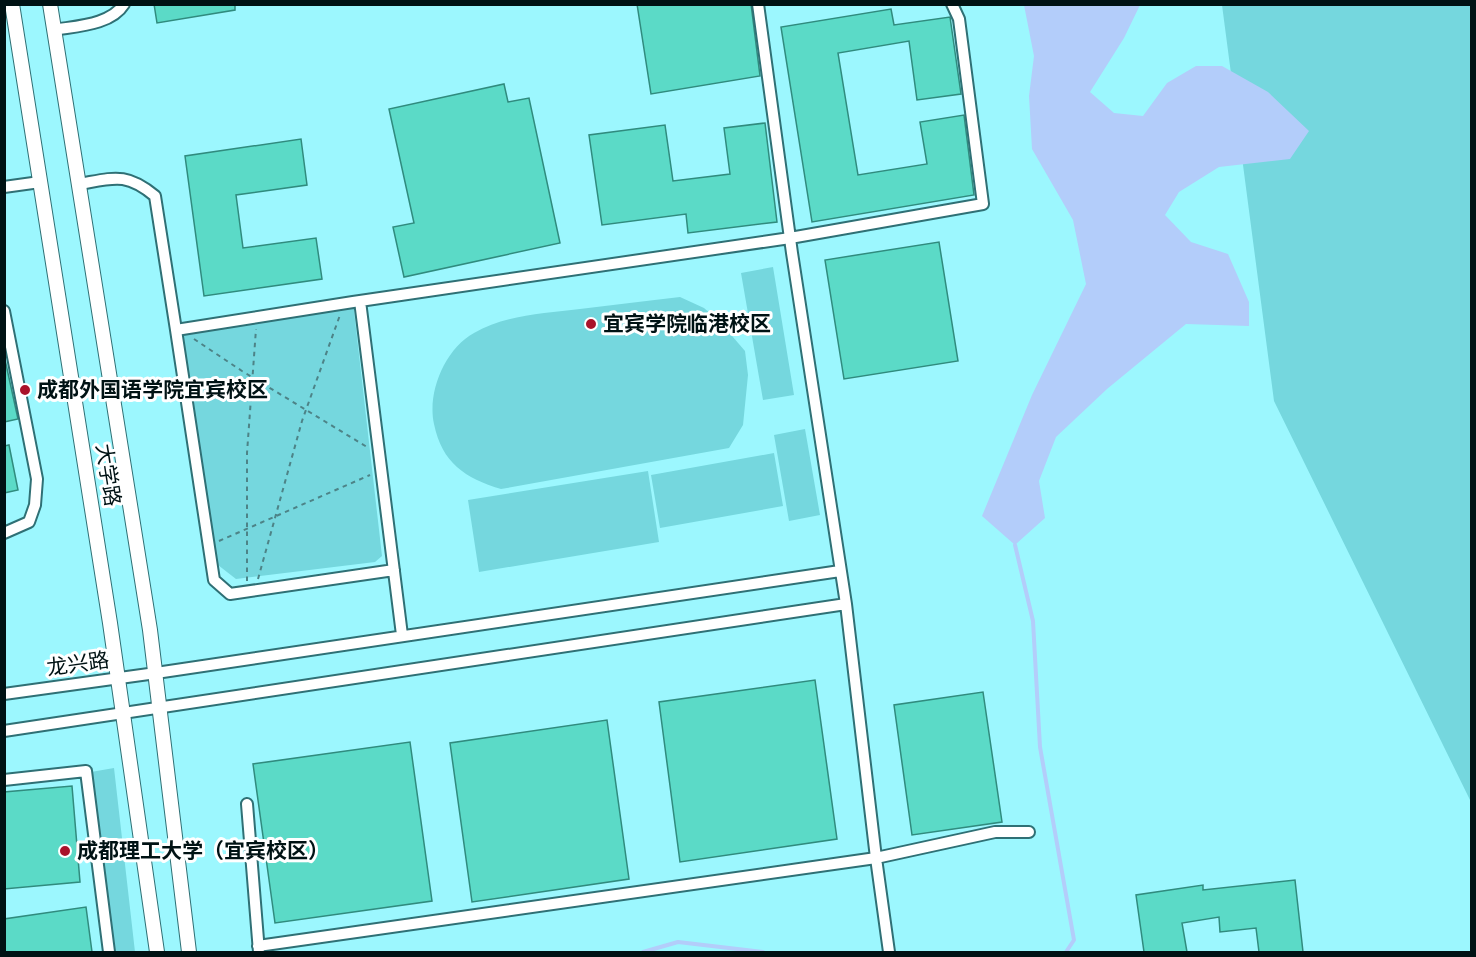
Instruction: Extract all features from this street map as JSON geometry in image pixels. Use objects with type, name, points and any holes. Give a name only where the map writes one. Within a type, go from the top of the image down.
[{"type":"main road","name":"大学路","points":[[12,4],[10,26],[40,182],[119,678],[157,952]]},
{"type":"main road","name":"大学路","points":[[50,4],[156,673],[189,952]]},
{"type":"street","points":[[54,30],[91,24],[114,15],[124,4]]},
{"type":"street","points":[[758,4],[790,238],[846,603],[876,858],[890,952]]},
{"type":"street","points":[[178,330],[344,303],[790,238],[983,204],[959,19],[952,4]]},
{"type":"street","points":[[79,184],[118,178],[140,183],[155,196],[178,330],[214,580],[230,594],[394,570]]},
{"type":"street","points":[[4,187],[40,182]]},
{"type":"street","points":[[360,301],[402,635]]},
{"type":"street","points":[[4,311],[37,479],[35,505],[29,522],[4,533]]},
{"type":"street","name":"龙兴路","points":[[4,694],[840,571]]},
{"type":"street","points":[[4,730],[124,714],[846,603]]},
{"type":"street","points":[[4,780],[86,771],[109,952]]},
{"type":"street","points":[[247,804],[259,950],[876,858],[995,832],[1029,832]]},
{"type":"path","points":[[251,591],[276,517],[306,410],[344,303]]},
{"type":"path","points":[[251,591],[247,530],[247,453],[257,317]]},
{"type":"path","points":[[178,330],[379,455]]},
{"type":"path","points":[[209,546],[381,470]]},
{"type":"shaded area","points":[[1024,5],[1140,5],[1124,38],[1090,92],[1114,113],[1143,116],[1167,83],[1196,66],[1222,66],[1268,92],[1309,131],[1290,159],[1219,167],[1179,192],[1165,215],[1191,242],[1228,254],[1249,302],[1249,326],[1186,324],[1107,389],[1056,437],[1039,481],[1045,518],[1015,545],[982,516],[1032,395],[1086,284],[1073,220],[1032,149],[1029,96],[1034,56]]},
{"type":"shaded area","points":[[1222,5],[1471,5],[1471,802],[1274,401]]},
{"type":"shaded area","points":[[773,267],[794,395],[763,400],[741,273]]},
{"type":"shaded area","points":[[680,297],[704,308],[720,322],[745,351],[748,375],[743,425],[729,448],[501,489],[476,480],[449,459],[438,438],[434,424],[433,399],[440,372],[464,340],[486,327],[526,316]]},
{"type":"shaded area","points":[[353,302],[382,556],[375,562],[236,579],[218,565],[176,330]]},
{"type":"shaded area","points":[[805,429],[820,515],[789,521],[774,435]]},
{"type":"shaded area","points":[[774,453],[783,506],[660,528],[651,475]]},
{"type":"shaded area","points":[[648,471],[659,542],[479,572],[468,500]]},
{"type":"shaded area","points":[[114,768],[135,952],[112,952],[91,772]]},
{"type":"building","points":[[154,4],[235,4],[235,10],[157,23]]},
{"type":"building","points":[[637,4],[751,4],[760,76],[651,94]]},
{"type":"building","points":[[891,9],[894,25],[950,17],[961,94],[917,100],[909,41],[838,53],[858,175],[927,164],[920,122],[964,115],[974,195],[812,222],[781,27]]},
{"type":"building","points":[[504,84],[508,102],[529,98],[560,243],[404,277],[393,227],[414,223],[389,109]]},
{"type":"building","points":[[765,123],[777,222],[688,233],[686,214],[602,225],[589,135],[665,125],[673,181],[730,174],[724,128]]},
{"type":"building","points":[[301,139],[307,185],[236,195],[243,248],[316,238],[322,279],[204,296],[185,156]]},
{"type":"building","points":[[939,242],[958,361],[844,379],[825,260]]},
{"type":"building","points":[[4,355],[18,419],[4,422]]},
{"type":"building","points":[[9,445],[18,490],[4,493],[4,446]]},
{"type":"building","points":[[815,680],[837,839],[680,862],[659,702]]},
{"type":"building","points":[[983,692],[1002,822],[912,835],[894,705]]},
{"type":"building","points":[[607,720],[629,879],[472,902],[450,743]]},
{"type":"building","points":[[410,742],[432,901],[275,923],[253,764]]},
{"type":"building","points":[[72,786],[80,882],[4,889],[4,792]]},
{"type":"building","points":[[1295,880],[1303,952],[1259,952],[1256,928],[1220,932],[1219,917],[1182,923],[1187,952],[1144,952],[1136,895],[1203,885],[1203,890]]},
{"type":"building","points":[[86,907],[92,952],[4,952],[4,919]]},
{"type":"waterway","points":[[1015,545],[1033,621],[1040,747],[1074,940],[1066,952]]},
{"type":"waterway","points":[[643,952],[678,942],[763,952]]},
{"type":"place","name":"宜宾学院临港校区","points":[[591,324]]},
{"type":"place","name":"成都外国语学院宜宾校区","points":[[25,390]]},
{"type":"place","name":"成都理工大学（宜宾校区）","points":[[65,851]]}]
